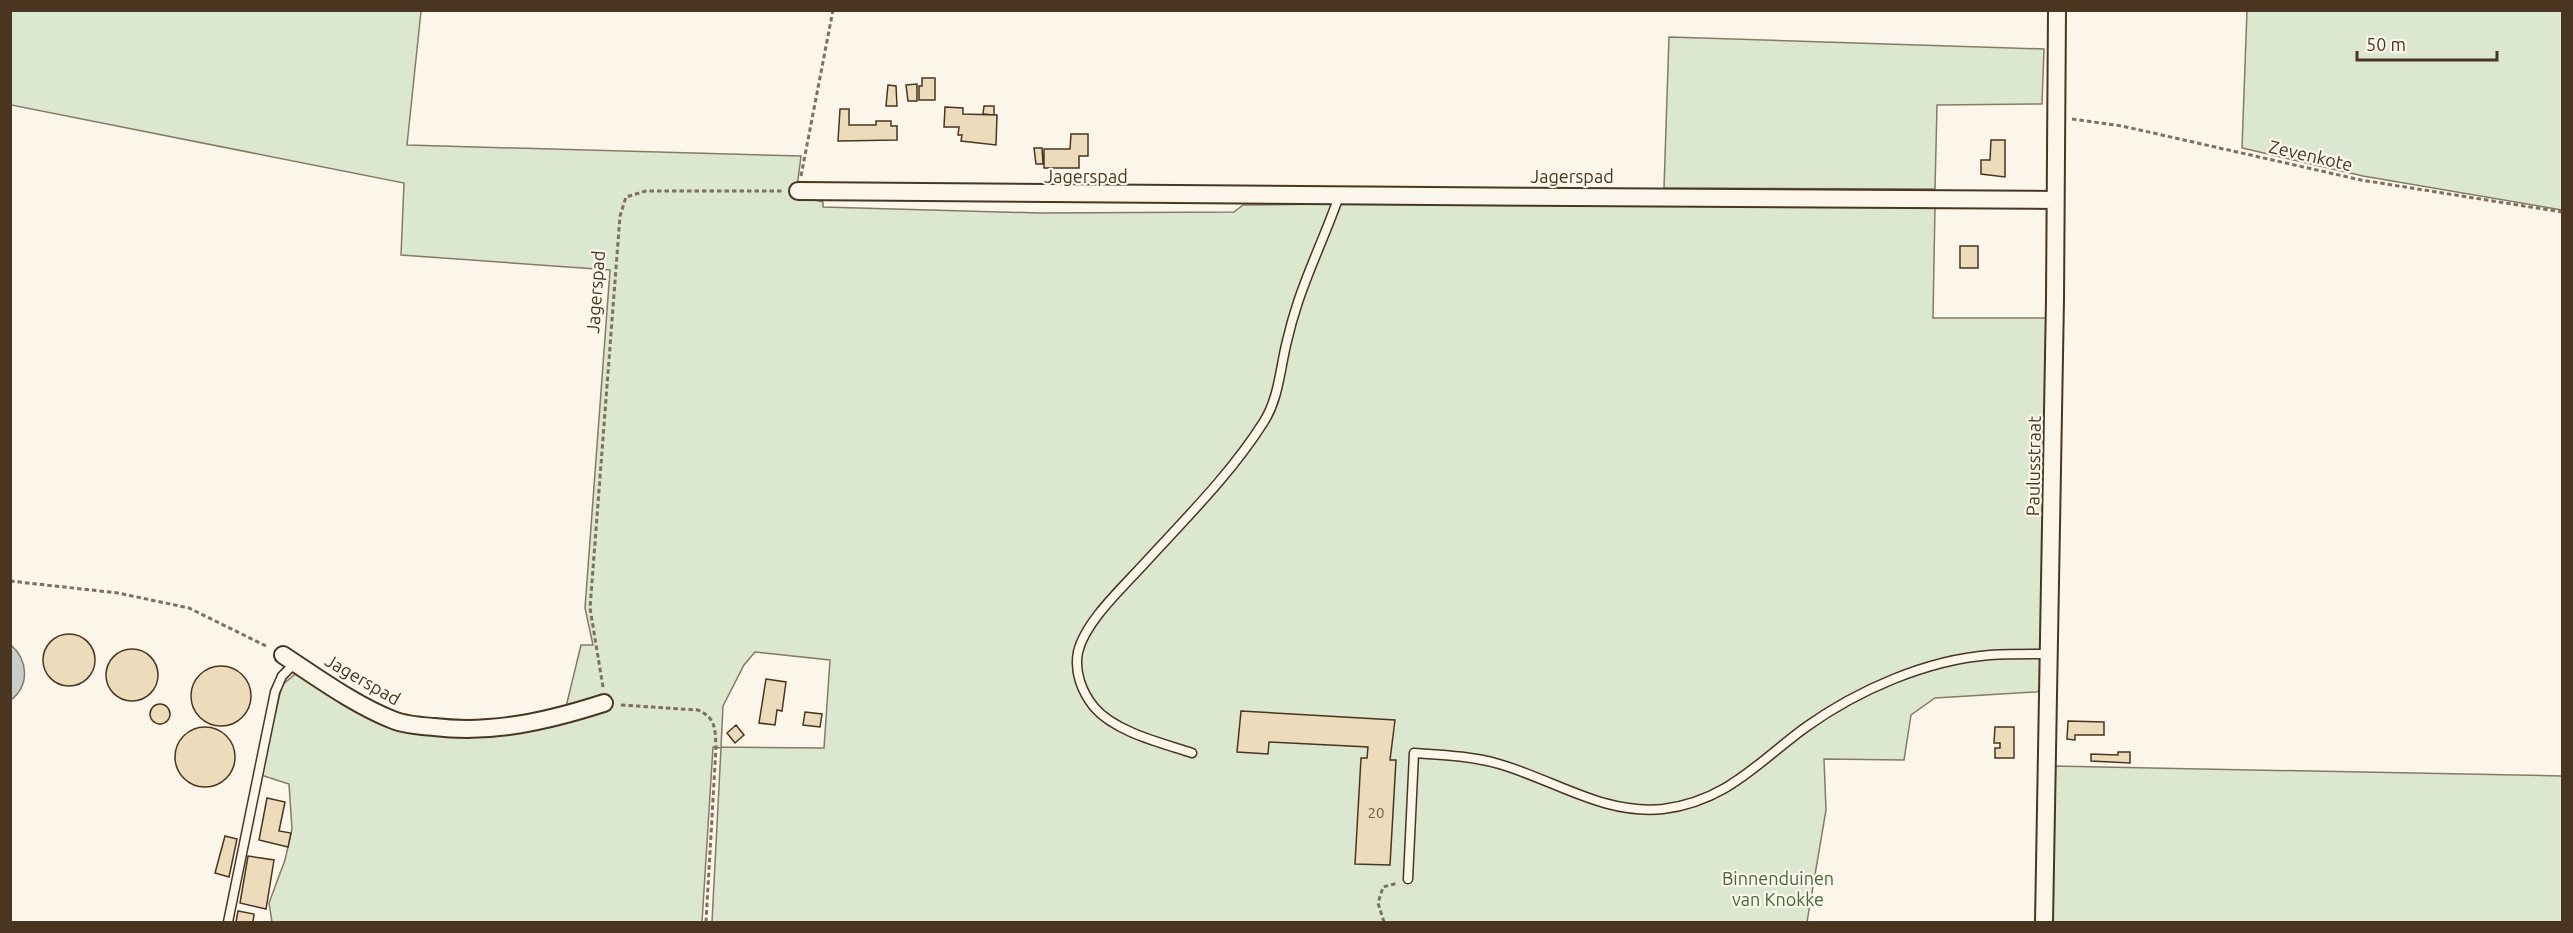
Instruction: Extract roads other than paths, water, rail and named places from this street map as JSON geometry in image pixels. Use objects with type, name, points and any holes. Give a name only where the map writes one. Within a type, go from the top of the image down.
[{"type":"street","name":"Paulusstraat","points":[[2044,922],[2057,10]]},
{"type":"street","name":"Jagerspad","points":[[798,190],[1036,195],[2055,200]]},
{"type":"street","name":"Jagerspad","points":[[289,659],[375,712],[396,721],[425,727],[458,730],[492,729],[566,716],[604,703]]},
{"type":"lane","points":[[1192,753],[1146,738],[1109,720],[1095,709],[1080,683],[1078,652],[1085,635],[1107,604],[1201,501],[1248,446],[1265,421],[1273,403],[1299,299],[1339,195]]},
{"type":"lane","points":[[1408,879],[1414,753],[1468,757],[1500,764],[1567,791],[1618,807],[1664,808],[1688,804],[1718,793],[1742,780],[1808,726],[1852,700],[1902,676],[1926,668],[1989,655],[2049,654]]},
{"type":"lane","points":[[228,922],[275,692],[289,659]]},
{"type":"park label","name":"Binnenduinen van Knokke","points":[[1778,888]]}]
